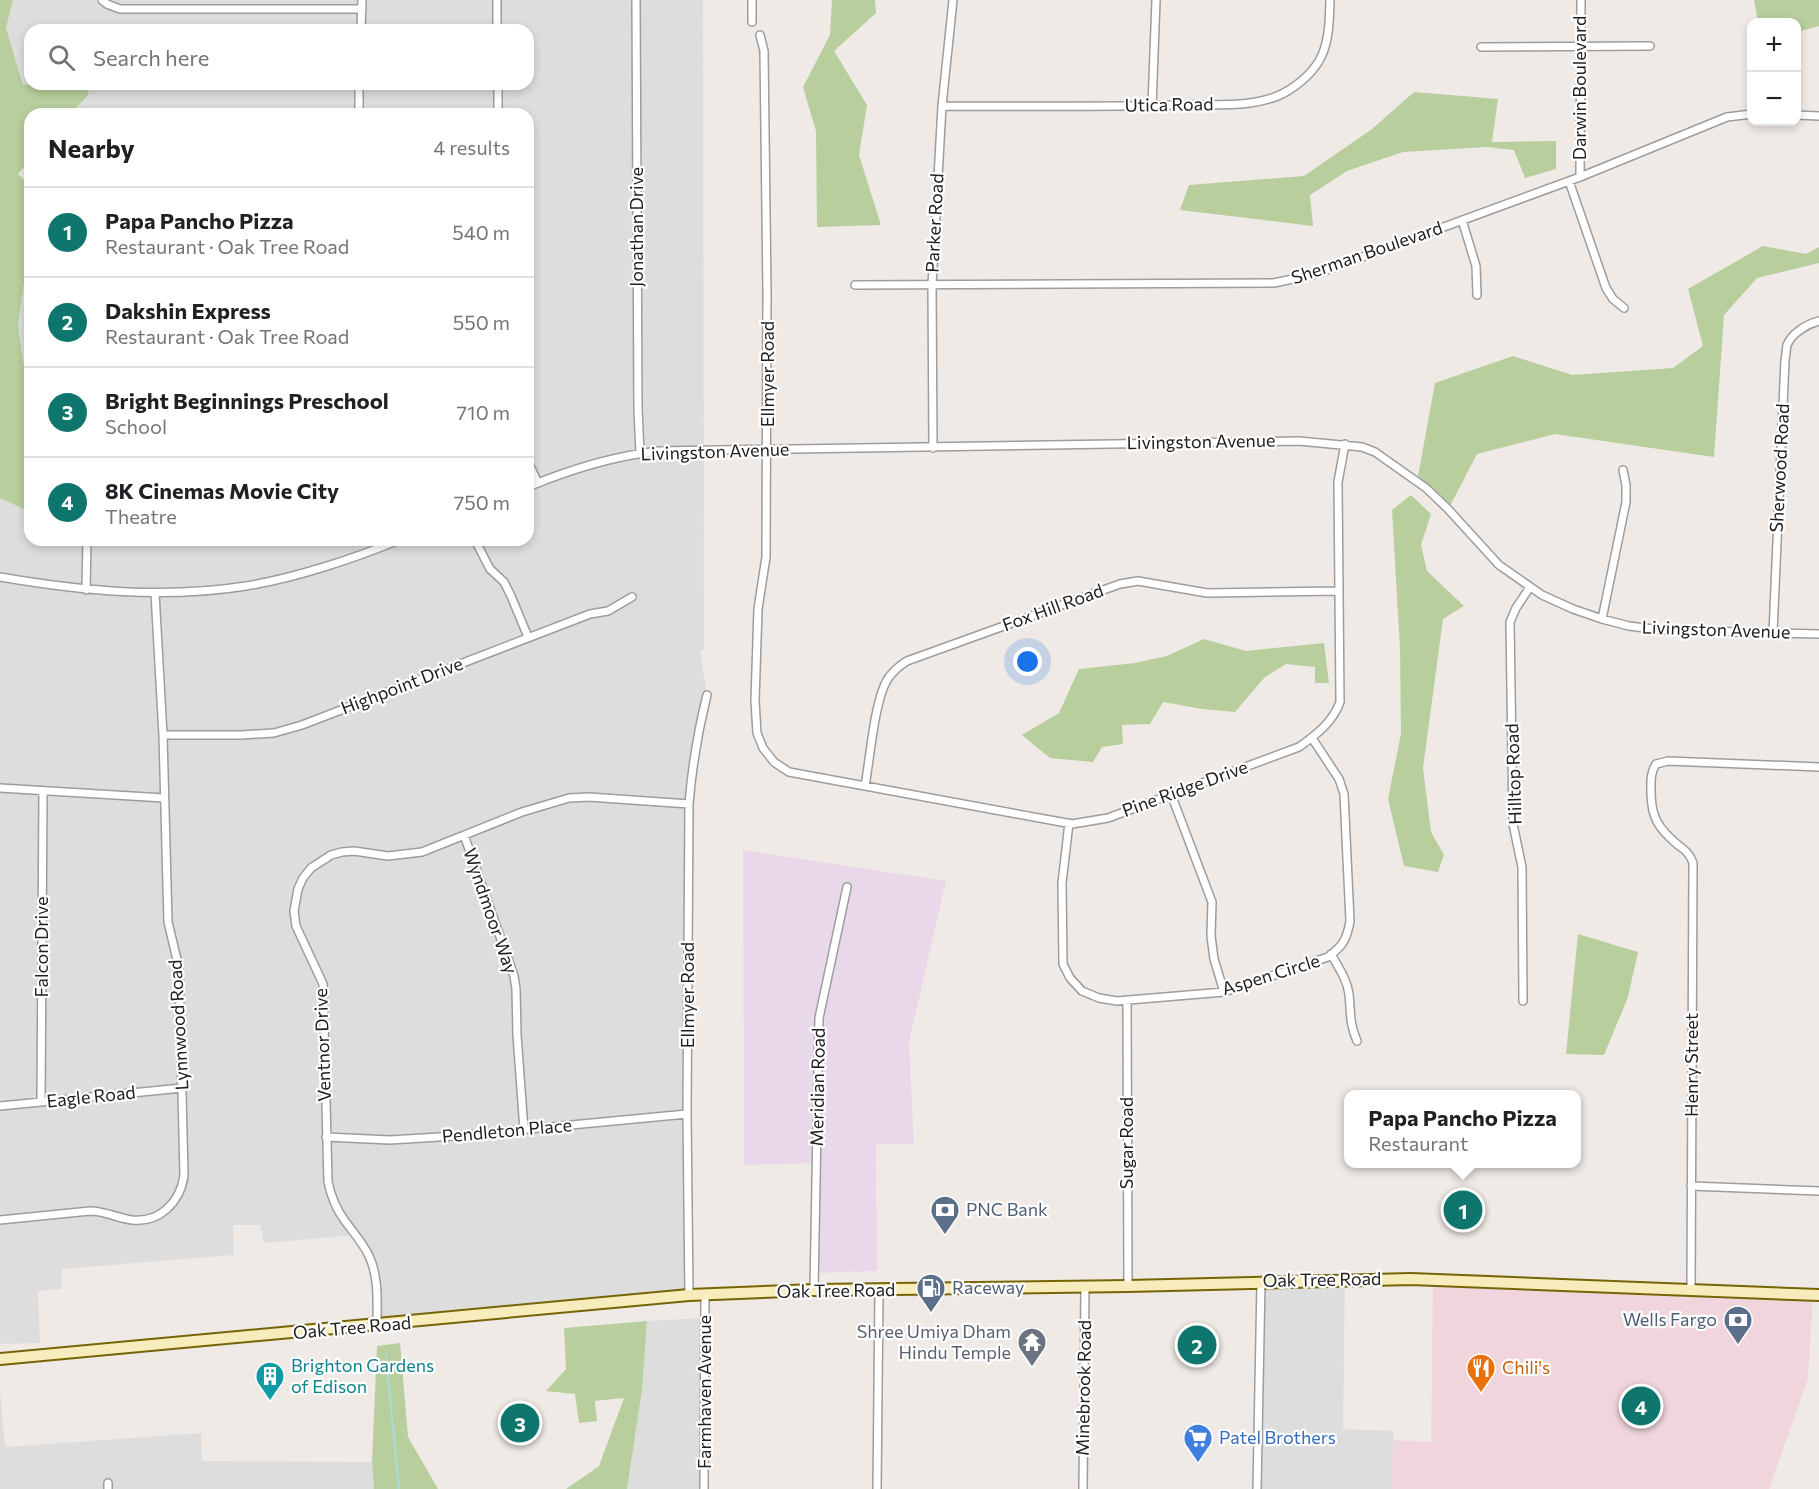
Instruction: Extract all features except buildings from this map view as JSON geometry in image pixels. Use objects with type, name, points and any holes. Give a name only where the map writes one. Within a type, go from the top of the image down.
[{"type":"main road","name":"Oak Tree Road","points":[[0,1359],[377,1326],[688,1295],[814,1290],[1085,1287],[1411,1279],[1819,1295]]},
{"type":"street","points":[[102,0],[113,7],[128,10],[362,9]]},
{"type":"street","points":[[361,24],[362,0]]},
{"type":"street","points":[[497,0],[497,24]]},
{"type":"street","name":"Jonathan Drive","points":[[636,0],[640,453]]},
{"type":"street","points":[[752,0],[752,22]]},
{"type":"street","name":"Parker Road","points":[[933,448],[932,285],[942,106],[953,0]]},
{"type":"street","points":[[1152,106],[1156,0]]},
{"type":"street","name":"Utica Road","points":[[942,106],[1152,106],[1253,102],[1270,99],[1288,91],[1304,78],[1322,56],[1328,41],[1330,0]]},
{"type":"street","name":"Darwin Boulevard","points":[[1580,177],[1581,0]]},
{"type":"street","name":"Ellmyer Road","points":[[760,35],[764,51],[768,450],[766,557],[758,609],[755,668],[757,733],[763,748]]},
{"type":"street","points":[[1481,47],[1650,46]]},
{"type":"street","points":[[359,90],[359,108]]},
{"type":"street","points":[[498,90],[498,108]]},
{"type":"street","name":"Sherman Boulevard","points":[[855,285],[1274,283],[1316,274],[1580,177],[1727,117],[1747,115]]},
{"type":"street","points":[[1801,115],[1819,116]]},
{"type":"street","points":[[1569,181],[1606,288],[1613,299],[1624,308]]},
{"type":"street","points":[[1462,220],[1476,266],[1477,295]]},
{"type":"street","name":"Sherwood Road","points":[[1773,633],[1785,360],[1788,344],[1794,336],[1805,326],[1819,321]]},
{"type":"street","name":"Livingston Avenue","points":[[534,485],[594,463],[659,451],[933,448],[1134,442],[1299,441],[1346,444],[1376,452],[1426,488],[1499,565],[1542,595],[1574,609],[1629,626],[1661,630],[1819,634]]},
{"type":"street","name":"Pine Ridge Drive","points":[[763,748],[774,762],[789,772],[1069,823],[1108,818],[1299,747],[1317,735],[1337,712],[1340,702],[1338,482],[1346,444]]},
{"type":"street","points":[[1602,619],[1626,502],[1623,470]]},
{"type":"street","points":[[534,475],[538,483]]},
{"type":"street","points":[[86,590],[87,546]]},
{"type":"street","points":[[0,577],[86,590],[155,593],[247,586],[331,564],[379,546]]},
{"type":"street","points":[[478,546],[490,569],[504,582],[528,638]]},
{"type":"street","name":"Fox Hill Road","points":[[865,786],[879,702],[886,681],[894,670],[907,661],[1120,584],[1138,581],[1207,593],[1339,591]]},
{"type":"street","name":"Hilltop Road","points":[[1523,1001],[1522,867],[1514,824],[1510,622],[1530,587]]},
{"type":"street","name":"Lynnwood Road","points":[[0,1220],[90,1211],[140,1221],[167,1210],[179,1195],[184,1176],[179,969],[168,922],[163,735],[155,593]]},
{"type":"street","name":"Highpoint Drive","points":[[163,735],[241,735],[274,732],[302,725],[590,614],[608,611],[632,597]]},
{"type":"street","name":"Ellmyer Road","points":[[688,1295],[689,804],[696,744],[707,695]]},
{"type":"street","name":"Aspen Circle","points":[[1069,823],[1062,883],[1063,964],[1070,978],[1082,991],[1099,998],[1127,1000],[1224,992],[1331,954],[1341,947],[1347,934],[1350,921],[1344,794],[1339,779],[1312,738]]},
{"type":"street","name":"Henry Street","points":[[1691,1291],[1693,874],[1690,856],[1656,820],[1651,806],[1652,770],[1656,764],[1668,761],[1819,767]]},
{"type":"street","points":[[0,788],[164,798]]},
{"type":"street","name":"Falcon Drive","points":[[41,1102],[43,791]]},
{"type":"street","points":[[1171,794],[1212,902],[1211,936],[1214,959],[1224,992]]},
{"type":"street","name":"Ventnor Drive","points":[[377,1326],[377,1292],[369,1255],[332,1198],[328,1182],[323,984],[297,926],[294,911],[298,889],[310,868],[330,855],[342,852],[354,851],[388,856],[411,854],[433,848],[522,812],[569,798],[589,797],[689,804]]},
{"type":"street","name":"Wyndmoor Way","points":[[464,835],[514,976],[524,1130]]},
{"type":"street","name":"Meridian Road","points":[[814,1290],[819,1018],[847,887]]},
{"type":"street","points":[[1331,954],[1349,993],[1352,1029],[1357,1041]]},
{"type":"street","name":"Sugar Road","points":[[1127,1000],[1128,1286]]},
{"type":"street","name":"Eagle Road","points":[[0,1106],[182,1088]]},
{"type":"street","name":"Pendleton Place","points":[[326,1137],[390,1140],[687,1114]]},
{"type":"street","points":[[1691,1186],[1819,1191]]},
{"type":"street","points":[[1257,1489],[1261,1282]]},
{"type":"street","name":"Minebrook Road","points":[[1083,1489],[1085,1287]]},
{"type":"street","points":[[877,1489],[879,1290]]},
{"type":"street","name":"Farmhaven Avenue","points":[[704,1489],[705,1294]]},
{"type":"shaded area","points":[[13,0],[703,0],[704,649],[700,651],[707,695],[691,778],[689,1295],[377,1326],[374,1271],[356,1235],[264,1243],[260,1225],[233,1225],[234,1255],[62,1269],[61,1289],[38,1291],[40,1343],[0,1344],[0,498],[24,509],[24,546],[534,546],[534,108],[77,108],[89,95],[87,90],[534,90],[534,24],[24,24],[23,85],[6,28]]},
{"type":"shaded area","points":[[24,282],[24,367],[18,326]]},
{"type":"shaded area","points":[[743,850],[946,881],[909,1042],[914,1144],[876,1144],[877,1271],[815,1273],[815,1163],[744,1165]]},
{"type":"shaded area","points":[[1433,1279],[1813,1295],[1808,1379],[1769,1489],[1392,1489],[1393,1440],[1431,1442]]},
{"type":"shaded area","points":[[1345,1280],[1343,1429],[1393,1431],[1393,1489],[1257,1489],[1261,1282]]},
{"type":"shaded area","points":[[705,1318],[709,1489],[627,1489],[642,1390],[647,1321]]},
{"type":"shaded area","points":[[0,1390],[5,1447],[201,1433],[202,1461],[372,1462],[374,1489],[0,1489]]},
{"type":"green space","points":[[0,0],[13,0],[6,28],[24,90],[87,90],[89,94],[76,108],[24,108],[24,167],[18,174],[24,180],[24,282],[18,326],[24,367],[24,509],[0,498]]},
{"type":"green space","points":[[832,0],[875,0],[876,13],[834,51],[867,105],[859,155],[881,225],[817,227],[816,131],[803,87],[830,35]]},
{"type":"green space","points":[[1754,0],[1819,0],[1819,26],[1801,31],[1801,18],[1757,18]]},
{"type":"green space","points":[[1414,92],[1498,99],[1492,142],[1556,141],[1556,169],[1525,178],[1514,150],[1487,147],[1403,152],[1347,171],[1310,195],[1313,226],[1180,210],[1189,185],[1304,176],[1372,129]]},
{"type":"green space","points":[[1763,246],[1806,254],[1819,247],[1819,263],[1757,278],[1724,315],[1714,457],[1555,434],[1477,454],[1448,510],[1417,482],[1435,383],[1513,356],[1572,375],[1673,368],[1703,346],[1688,289]]},
{"type":"green space","points":[[1411,495],[1431,514],[1421,545],[1427,571],[1464,606],[1443,619],[1423,768],[1431,832],[1444,855],[1438,872],[1404,866],[1388,799],[1401,734],[1400,648],[1392,510]]},
{"type":"green space","points":[[1204,639],[1246,651],[1324,643],[1329,683],[1315,683],[1315,667],[1286,664],[1265,677],[1235,712],[1163,702],[1150,724],[1122,725],[1123,744],[1102,747],[1093,762],[1050,758],[1022,735],[1059,713],[1079,669],[1135,663],[1167,656]]},
{"type":"green space","points":[[1578,934],[1638,952],[1628,997],[1604,1055],[1566,1054]]},
{"type":"green space","points":[[647,1321],[642,1390],[627,1489],[566,1489],[599,1466],[624,1398],[595,1401],[597,1421],[579,1423],[575,1394],[546,1391],[566,1369],[564,1328]]},
{"type":"green space","points":[[400,1343],[408,1437],[438,1489],[374,1489],[372,1462],[377,1346]]},
{"type":"waterway","points":[[386,1355],[399,1489]]},
{"type":"place","name":"Papa Pancho Pizza","points":[[1463,1210]]},
{"type":"place","name":"PNC Bank","points":[[945,1236]]},
{"type":"place","name":"Raceway","points":[[931,1314]]},
{"type":"place","name":"Dakshin Express","points":[[1197,1345]]},
{"type":"place","name":"Wells Fargo","points":[[1738,1346]]},
{"type":"place","name":"Shree Umiya Dham Hindu Temple","points":[[1032,1368]]},
{"type":"place","name":"Chili's","points":[[1481,1394]]},
{"type":"place","name":"Brighton Gardens of Edison","points":[[270,1402]]},
{"type":"place","name":"8K Cinemas Movie City","points":[[1641,1406]]},
{"type":"place","name":"Bright Beginnings Preschool","points":[[520,1423]]},
{"type":"place","name":"Patel Brothers","points":[[1198,1464]]}]
